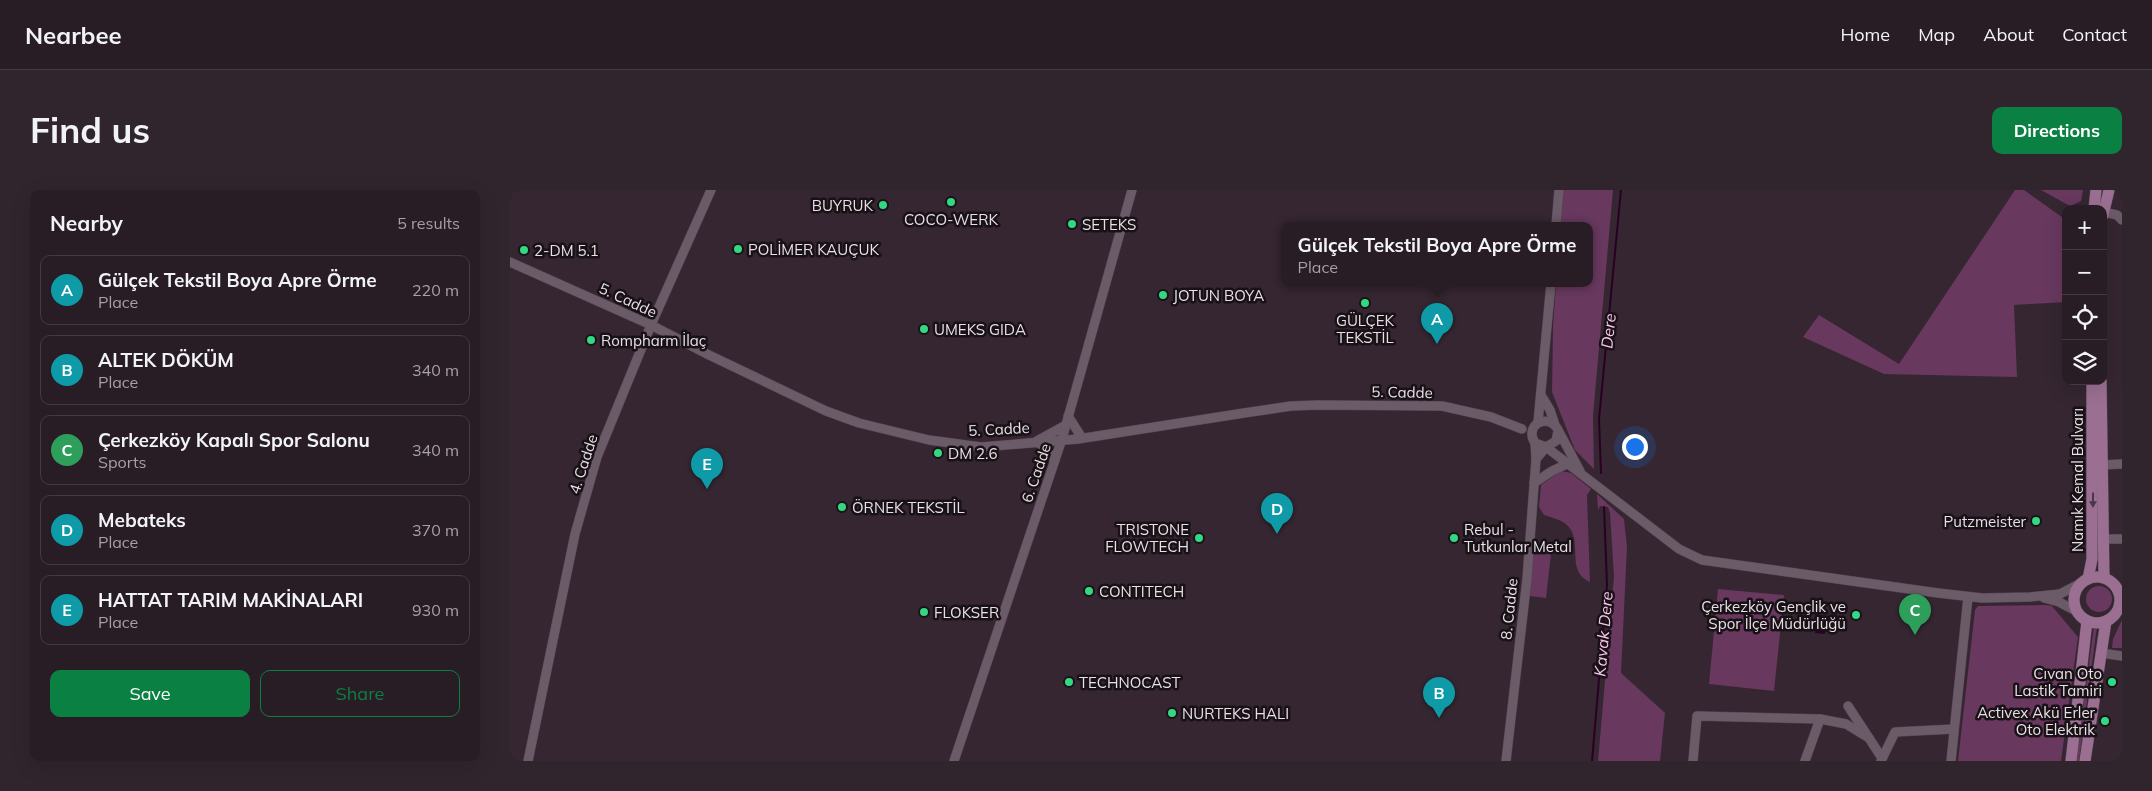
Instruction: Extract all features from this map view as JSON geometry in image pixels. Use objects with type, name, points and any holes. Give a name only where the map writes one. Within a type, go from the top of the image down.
[{"type":"main road","points":[[2094,205],[2096,190]]},
{"type":"main road","points":[[2105,205],[2108,190]]},
{"type":"main road","name":"Namık Kemal Bulvarı","points":[[2085,581],[2092,559],[2092,385]]},
{"type":"main road","name":"Namık Kemal Bulvarı","points":[[2101,385],[2104,578]]},
{"type":"main road","points":[[2104,578],[2119,588],[2119,610],[2106,621],[2099,623],[2087,621],[2076,611],[2074,596],[2085,581],[2104,578]]},
{"type":"main road","points":[[2071,761],[2087,621]]},
{"type":"main road","points":[[2085,761],[2106,621]]},
{"type":"street","name":"4. Cadde","points":[[528,761],[575,534],[597,457],[651,325],[711,190]]},
{"type":"street","name":"6. Cadde","points":[[954,761],[1062,439],[1132,190]]},
{"type":"street","points":[[1556,222],[1559,190]]},
{"type":"street","points":[[2107,214],[2117,215],[2122,220]]},
{"type":"street","name":"5. Cadde","points":[[510,262],[651,325],[798,399],[859,423],[903,435],[980,447],[1082,438],[1244,412],[1318,405],[1442,406],[1491,418],[1522,430]]},
{"type":"street","points":[[1534,441],[1541,395],[1551,287]]},
{"type":"street","points":[[1541,395],[1550,410],[1556,428],[1582,476]]},
{"type":"street","points":[[1556,428],[1545,420],[1522,430],[1534,441],[1546,447],[1679,549],[1702,560],[1968,596],[2039,597],[2060,594],[2085,581]]},
{"type":"street","points":[[1055,460],[1037,441],[1067,421],[1082,438]]},
{"type":"street","points":[[1536,459],[1546,447],[1556,441],[1556,428]]},
{"type":"street","name":"8. Cadde","points":[[1506,761],[1527,579],[1536,459],[1534,441]]},
{"type":"street","points":[[1534,483],[1567,464]]},
{"type":"street","points":[[2102,465],[2122,464]]},
{"type":"street","points":[[2104,539],[2122,539]]},
{"type":"street","points":[[1951,761],[1968,596]]},
{"type":"street","points":[[2039,597],[2059,602],[2076,611]]},
{"type":"street","points":[[2101,653],[2122,656]]},
{"type":"street","points":[[1848,706],[1882,759]]},
{"type":"street","points":[[1693,761],[1697,716],[1820,719],[1846,724],[1870,738]]},
{"type":"street","points":[[1806,761],[1820,719]]},
{"type":"street","points":[[1882,759],[1895,732],[1954,729]]},
{"type":"shaded area","points":[[1563,190],[1613,190],[1593,416],[1594,469],[1575,450],[1552,392],[1556,287],[1593,287],[1593,222],[1560,222]]},
{"type":"shaded area","points":[[2015,190],[2024,190],[2062,217],[2062,302],[2014,305],[2017,377],[1884,374],[1803,337],[1819,315],[1899,364]]},
{"type":"shaded area","points":[[2041,190],[2083,190],[2081,201],[2068,205]]},
{"type":"shaded area","points":[[1561,471],[1571,473],[1591,489],[1587,495],[1590,582],[1582,577],[1578,570],[1574,536],[1570,528],[1561,521],[1544,515],[1539,507],[1541,485]]},
{"type":"shaded area","points":[[1597,494],[1624,519],[1627,547],[1621,673],[1665,713],[1660,761],[1598,761],[1614,577],[1610,513],[1608,507],[1600,506],[1598,510]]},
{"type":"shaded area","points":[[1542,543],[1551,554],[1546,598],[1529,596],[1534,550]]},
{"type":"shaded area","points":[[2099,586],[2108,590],[2112,599],[2108,608],[2099,612],[2090,608],[2086,599],[2090,590]]},
{"type":"shaded area","points":[[1718,589],[1784,595],[1774,691],[1709,684]]},
{"type":"shaded area","points":[[1978,606],[2052,606],[2078,637],[2061,761],[1958,761],[1975,610]]},
{"type":"shaded area","points":[[1816,615],[1827,616],[1825,634],[1815,633]]},
{"type":"shaded area","points":[[2122,620],[2122,648],[2112,648],[2113,639]]},
{"type":"shaded area","points":[[2094,626],[2097,626],[2079,761],[2076,761]]},
{"type":"waterway","name":"Dere","points":[[1601,473],[1599,419],[1621,190]]},
{"type":"waterway","name":"Kavak Dere","points":[[1592,761],[1607,585],[1604,507]]},
{"type":"place","name":"COCO-WERK","points":[[951,202]]},
{"type":"place","name":"BUYRUK","points":[[883,205]]},
{"type":"place","name":"SETEKS","points":[[1072,224]]},
{"type":"place","name":"POLİMER KAUÇUK","points":[[738,249]]},
{"type":"place","name":"2-DM 5.1","points":[[524,250]]},
{"type":"place","name":"JOTUN BOYA","points":[[1163,295]]},
{"type":"place","name":"GÜLÇEK TEKSTİL","points":[[1365,303]]},
{"type":"place","name":"UMEKS GIDA","points":[[924,329]]},
{"type":"place","name":"Rompharm İlaç","points":[[591,340]]},
{"type":"place","name":"Gülçek Tekstil Boya Apre Örme","points":[[1437,344]]},
{"type":"place","name":"DM 2.6","points":[[938,453]]},
{"type":"place","name":"HATTAT TARIM MAKİNALARI","points":[[707,489]]},
{"type":"place","name":"ÖRNEK TEKSTİL","points":[[842,507]]},
{"type":"place","name":"Putzmeister","points":[[2036,521]]},
{"type":"place","name":"Mebateks","points":[[1277,534]]},
{"type":"place","name":"TRISTONE FLOWTECH","points":[[1199,538]]},
{"type":"place","name":"Rebul - Tutkunlar Metal","points":[[1454,538]]},
{"type":"place","name":"CONTITECH","points":[[1089,591]]},
{"type":"place","name":"FLOKSER","points":[[924,612]]},
{"type":"place","name":"Çerkezköy Gençlik ve Spor İlçe Müdürlüğü","points":[[1856,615]]},
{"type":"place","name":"Çerkezköy Kapalı Spor Salonu","points":[[1915,635]]},
{"type":"place","name":"TECHNOCAST","points":[[1069,682]]},
{"type":"place","name":"Cıvan Oto Lastik Tamiri","points":[[2112,682]]},
{"type":"place","name":"NURTEKS HALI","points":[[1172,713]]},
{"type":"place","name":"ALTEK DÖKÜM","points":[[1439,718]]},
{"type":"place","name":"Activex Akü Erler Oto Elektrik","points":[[2105,721]]}]
